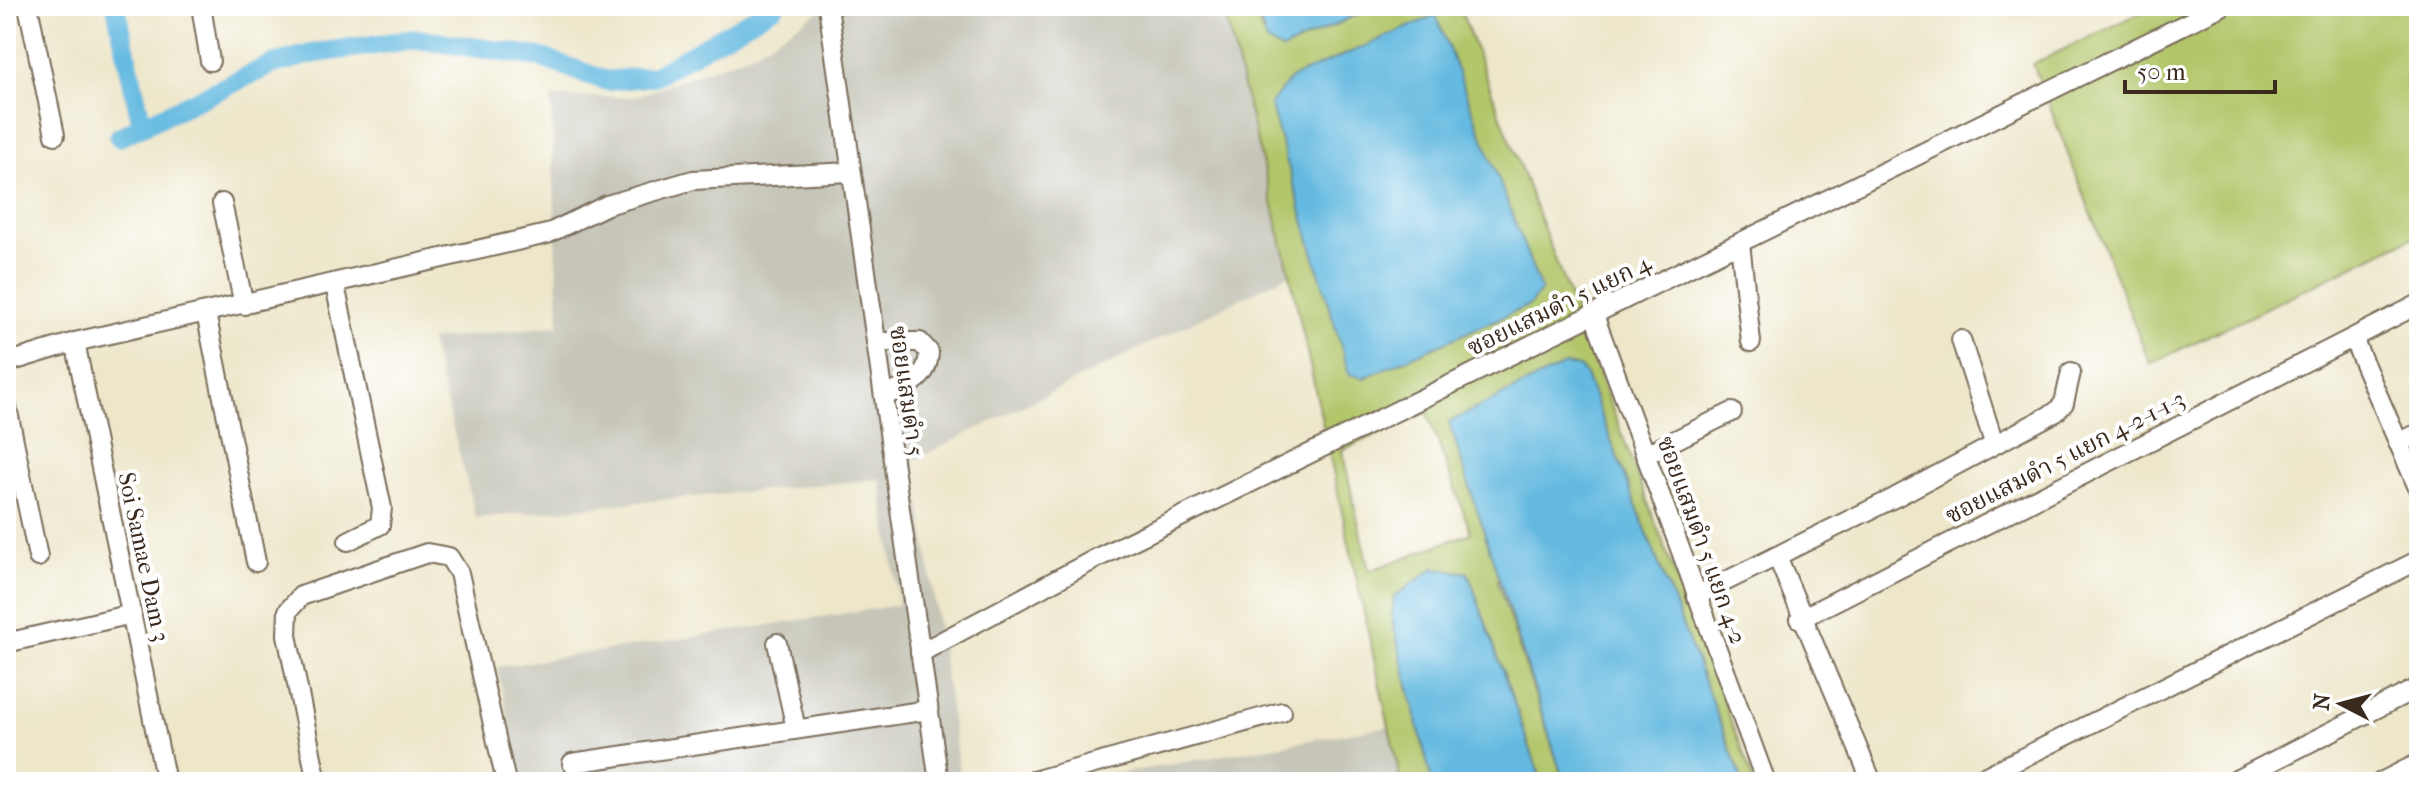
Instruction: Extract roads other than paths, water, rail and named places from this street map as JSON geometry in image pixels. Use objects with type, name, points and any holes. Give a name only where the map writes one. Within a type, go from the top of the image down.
[{"type":"street","points":[[28,6],[55,135]]},
{"type":"street","points":[[201,6],[210,61]]},
{"type":"street","name":"ซอยแสมดำ 5 แยก 4","points":[[920,653],[1099,557],[2222,6]]},
{"type":"street","name":"ซอยแสมดำ 5","points":[[830,8],[850,172],[939,782]]},
{"type":"street","points":[[6,363],[75,342],[335,285],[547,234],[607,205],[693,180],[850,172]]},
{"type":"street","points":[[222,203],[244,305]]},
{"type":"street","points":[[1740,243],[1751,342]]},
{"type":"street","points":[[335,285],[382,508],[380,525],[348,541]]},
{"type":"street","name":"ซอยแสมดำ 5 แยก 4-2-1-1-3","points":[[1800,619],[2419,304]]},
{"type":"street","points":[[206,313],[256,562]]},
{"type":"street","name":"ซอยแสมดำ 5 แยก 4-2","points":[[1594,315],[1766,782]]},
{"type":"street","points":[[2353,338],[2419,490]]},
{"type":"street","points":[[1961,340],[1994,443]]},
{"type":"street","name":"Soi Samae Dam 3","points":[[75,342],[166,782]]},
{"type":"street","points":[[876,342],[920,342],[929,352],[929,364],[917,381],[884,396]]},
{"type":"street","points":[[1696,596],[2056,412],[2064,403],[2071,372]]},
{"type":"street","points":[[6,402],[38,557]]},
{"type":"street","points":[[1645,455],[1732,412]]},
{"type":"street","points":[[2398,443],[2419,433]]},
{"type":"street","points":[[317,782],[287,635],[288,611],[301,596],[427,553],[449,557],[459,573],[506,782]]},
{"type":"street","points":[[1777,556],[1800,619],[1872,782]]},
{"type":"street","points":[[1974,782],[2419,560]]},
{"type":"street","points":[[6,643],[132,614]]},
{"type":"street","points":[[777,643],[796,729]]},
{"type":"street","points":[[2232,782],[2419,687]]},
{"type":"street","points":[[572,763],[928,710]]},
{"type":"street","points":[[1029,782],[1282,712]]},
{"type":"street","points":[[2381,782],[2419,763]]},
{"type":"water","points":[[1255,6],[1375,6],[1282,50],[1267,42]]},
{"type":"water","points":[[1436,15],[1541,290],[1530,305],[1363,378],[1349,374],[1270,104],[1291,78]]},
{"type":"water","points":[[1564,365],[1579,367],[1585,373],[1743,782],[1564,782],[1449,422]]},
{"type":"water","points":[[1434,568],[1468,573],[1542,782],[1432,782],[1392,619],[1394,597]]},
{"type":"waterway","points":[[116,6],[142,126]]},
{"type":"waterway","points":[[119,137],[273,64],[316,53],[417,39],[539,57],[607,81],[654,76],[775,6]]}]
